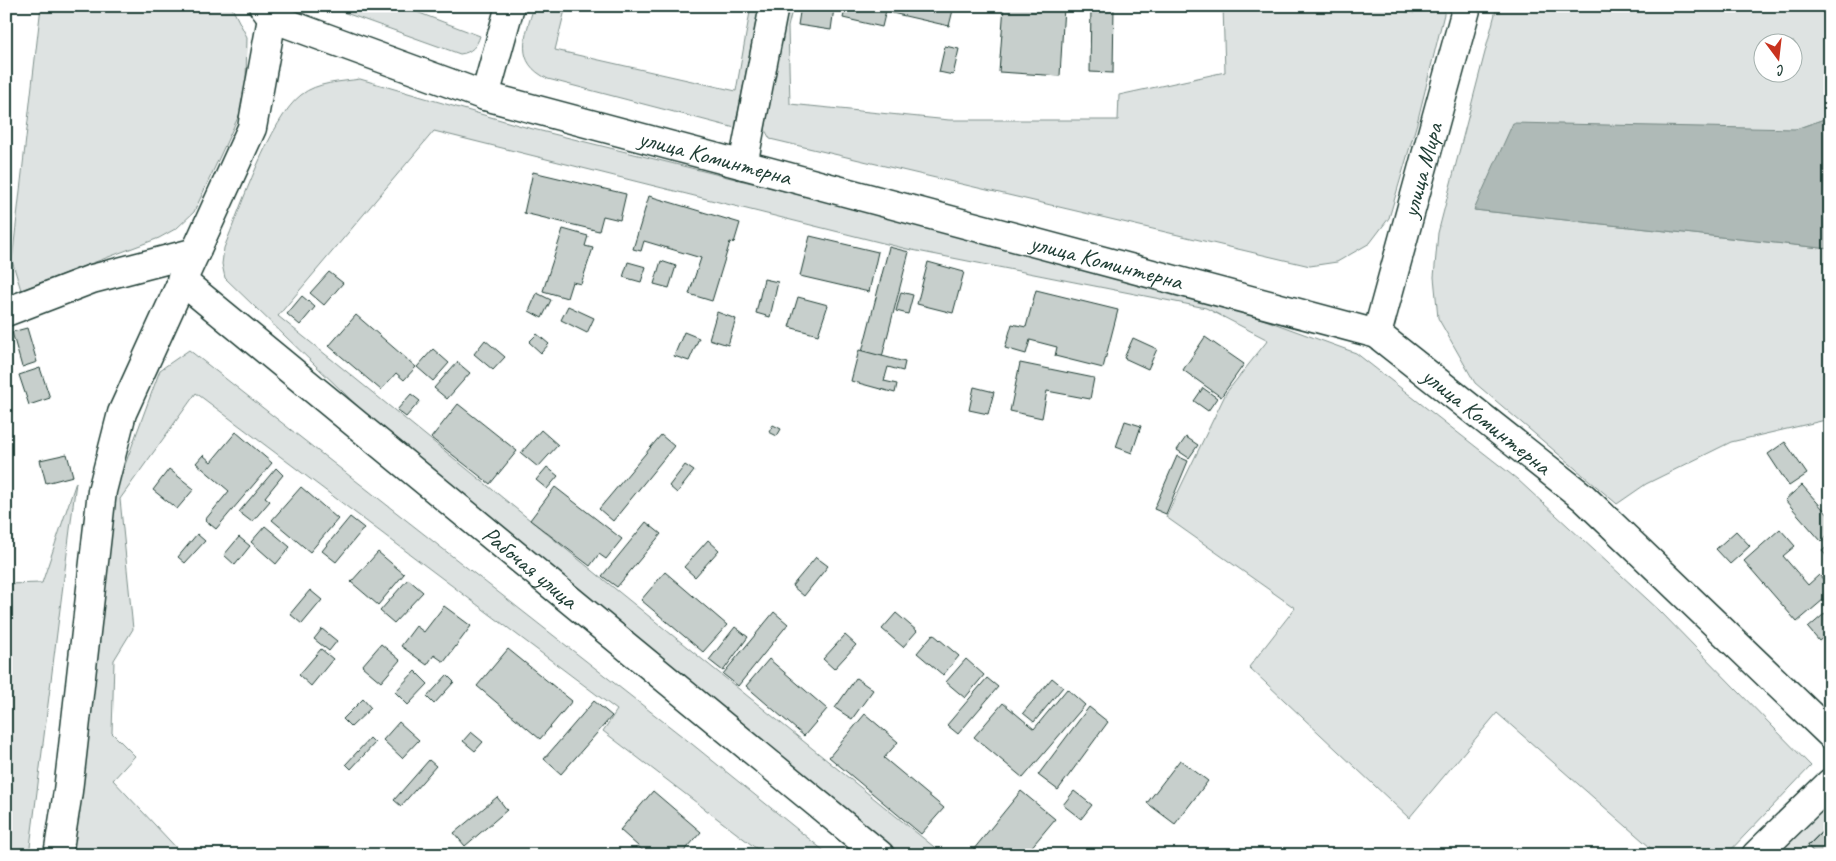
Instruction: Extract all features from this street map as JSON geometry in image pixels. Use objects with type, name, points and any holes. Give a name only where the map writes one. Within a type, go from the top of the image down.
[{"type":"street","points":[[485,96],[510,6]]},
{"type":"street","points":[[743,165],[774,6]]},
{"type":"street","name":"улица Мира","points":[[1377,334],[1468,6]]},
{"type":"street","points":[[58,855],[68,791],[102,491],[122,413],[181,280],[196,252],[252,128],[267,12]]},
{"type":"street","name":"улица Коминтерна","points":[[267,12],[485,96],[1377,334],[1584,498],[1830,734]]},
{"type":"street","points":[[6,312],[92,279],[196,252]]},
{"type":"street","name":"Рабочая улица","points":[[181,280],[880,855]]},
{"type":"street","points":[[1756,855],[1830,783]]},
{"type":"shaded area","points":[[41,6],[231,6],[247,37],[246,81],[241,111],[194,212],[177,228],[159,238],[21,290],[12,261]]},
{"type":"shaded area","points":[[326,6],[401,6],[480,36],[473,48],[460,54]]},
{"type":"shaded area","points":[[534,6],[566,6],[555,50],[736,91],[751,6],[759,6],[735,128],[548,79],[530,65],[524,48],[527,28]]},
{"type":"shaded area","points":[[788,6],[793,6],[788,27],[790,104],[949,120],[1118,120],[1119,95],[1225,72],[1223,6],[1375,6],[1414,13],[1416,6],[1446,6],[1417,123],[1389,218],[1370,243],[1337,262],[1310,266],[770,139],[765,130]]},
{"type":"shaded area","points":[[1497,6],[1830,6],[1830,117],[1796,129],[1475,210],[1830,249],[1830,419],[1731,442],[1646,484],[1617,504],[1475,383],[1438,318],[1434,277],[1438,233]]},
{"type":"shaded area","points":[[360,79],[525,127],[1180,289],[1356,353],[1517,479],[1660,611],[1811,766],[1726,855],[1659,855],[1497,713],[1409,818],[1249,667],[1295,608],[1166,517],[1226,393],[1268,340],[1206,308],[907,249],[434,131],[278,316],[944,855],[902,855],[405,452],[225,278],[222,264],[224,248],[267,144],[289,107],[301,95],[314,87]]},
{"type":"shaded area","points":[[1830,117],[1830,249],[1474,210],[1513,123],[1796,129]]},
{"type":"shaded area","points":[[189,350],[692,744],[829,855],[765,855],[603,731],[617,710],[196,393],[120,499],[133,629],[114,660],[112,733],[135,756],[113,780],[183,855],[70,855],[109,508],[160,370]]},
{"type":"shaded area","points":[[76,482],[29,855],[6,855],[6,584],[42,583]]},
{"type":"shaded area","points":[[1830,803],[1830,823],[1798,855],[1769,855],[1822,805]]},
{"type":"building","points":[[801,6],[834,8],[831,30],[798,25]]},
{"type":"building","points":[[846,6],[887,6],[882,27],[843,18]]},
{"type":"building","points":[[893,6],[954,6],[949,26],[892,13]]},
{"type":"building","points":[[1004,6],[1064,6],[1060,76],[999,72]]},
{"type":"building","points":[[1091,6],[1114,6],[1113,73],[1090,72]]},
{"type":"building","points":[[945,46],[959,49],[953,75],[939,72]]},
{"type":"building","points":[[533,172],[626,194],[620,220],[603,216],[599,231],[524,213]]},
{"type":"building","points":[[649,196],[740,223],[734,243],[730,242],[712,301],[689,294],[701,258],[644,241],[641,251],[633,249]]},
{"type":"building","points":[[563,229],[588,236],[585,246],[593,248],[581,284],[572,282],[567,298],[543,291]]},
{"type":"building","points":[[810,236],[878,252],[869,292],[800,276]]},
{"type":"building","points":[[889,247],[909,252],[882,357],[862,352]]},
{"type":"building","points":[[661,261],[676,266],[669,288],[654,284]]},
{"type":"building","points":[[628,262],[646,267],[641,282],[623,277]]},
{"type":"building","points":[[928,262],[964,272],[953,313],[917,304]]},
{"type":"building","points":[[329,272],[343,283],[324,305],[310,293]]},
{"type":"building","points":[[764,279],[778,282],[770,317],[756,313]]},
{"type":"building","points":[[1036,290],[1118,310],[1103,368],[1055,356],[1057,347],[1030,340],[1026,354],[1005,348],[1012,324],[1026,327]]},
{"type":"building","points":[[901,292],[913,295],[908,314],[896,311]]},
{"type":"building","points":[[537,293],[551,300],[542,318],[529,311]]},
{"type":"building","points":[[302,296],[315,307],[300,325],[287,314]]},
{"type":"building","points":[[798,297],[828,305],[818,335],[789,327]]},
{"type":"building","points":[[568,306],[594,318],[587,333],[561,320]]},
{"type":"building","points":[[717,312],[736,319],[728,345],[709,339]]},
{"type":"building","points":[[356,315],[416,367],[404,380],[396,373],[381,390],[329,346]]},
{"type":"building","points":[[27,328],[37,362],[22,367],[12,332]]},
{"type":"building","points":[[684,332],[699,338],[689,361],[674,356]]},
{"type":"building","points":[[537,334],[549,344],[541,353],[529,342]]},
{"type":"building","points":[[1205,337],[1244,364],[1221,397],[1183,370]]},
{"type":"building","points":[[1133,338],[1157,349],[1148,369],[1124,358]]},
{"type":"building","points":[[485,340],[505,357],[493,370],[474,354]]},
{"type":"building","points":[[433,349],[449,363],[433,381],[417,367]]},
{"type":"building","points":[[859,350],[905,362],[903,371],[888,367],[884,381],[897,384],[895,393],[851,381]]},
{"type":"building","points":[[457,362],[470,373],[447,399],[434,388]]},
{"type":"building","points":[[1020,363],[1094,378],[1090,399],[1047,391],[1042,418],[1010,411]]},
{"type":"building","points":[[40,368],[50,398],[29,405],[19,375]]},
{"type":"building","points":[[974,387],[994,392],[988,414],[969,410]]},
{"type":"building","points":[[1203,388],[1217,398],[1208,411],[1194,401]]},
{"type":"building","points":[[411,394],[420,401],[406,417],[397,410]]},
{"type":"building","points":[[458,404],[517,451],[490,484],[431,438]]},
{"type":"building","points":[[1125,421],[1141,426],[1132,453],[1116,447]]},
{"type":"building","points":[[773,425],[781,429],[777,436],[769,432]]},
{"type":"building","points":[[541,430],[558,445],[538,467],[521,453]]},
{"type":"building","points":[[236,432],[272,463],[216,529],[205,520],[229,491],[196,463],[203,455],[211,462]]},
{"type":"building","points":[[661,435],[674,446],[613,521],[599,509]]},
{"type":"building","points":[[1186,437],[1198,445],[1189,458],[1177,450]]},
{"type":"building","points":[[1785,442],[1807,474],[1789,486],[1768,454]]},
{"type":"building","points":[[67,454],[73,476],[46,483],[40,460]]},
{"type":"building","points":[[1177,456],[1188,461],[1166,514],[1154,509]]},
{"type":"building","points":[[685,465],[694,471],[677,493],[669,486]]},
{"type":"building","points":[[547,467],[558,476],[547,489],[536,480]]},
{"type":"building","points":[[276,468],[283,475],[265,497],[270,501],[252,522],[239,512]]},
{"type":"building","points":[[169,469],[194,489],[177,509],[153,490]]},
{"type":"building","points":[[1802,485],[1830,517],[1830,533],[1821,541],[1785,500]]},
{"type":"building","points":[[301,487],[338,519],[310,552],[272,520]]},
{"type":"building","points":[[555,487],[622,539],[606,559],[599,554],[590,566],[530,520]]},
{"type":"building","points":[[350,517],[364,528],[336,562],[322,551]]},
{"type":"building","points":[[646,522],[661,534],[617,587],[602,576]]},
{"type":"building","points":[[265,526],[290,547],[276,564],[251,542]]},
{"type":"building","points":[[1780,529],[1795,546],[1783,556],[1808,585],[1819,575],[1830,587],[1830,594],[1797,622],[1744,561]]},
{"type":"building","points":[[1736,531],[1750,546],[1730,564],[1716,549]]},
{"type":"building","points":[[197,534],[205,541],[185,563],[178,557]]},
{"type":"building","points":[[239,537],[250,546],[235,565],[224,555]]},
{"type":"building","points":[[708,540],[719,550],[695,577],[684,567]]},
{"type":"building","points":[[1830,544],[1830,560],[1822,551]]},
{"type":"building","points":[[378,552],[404,574],[378,605],[351,582]]},
{"type":"building","points":[[816,557],[828,566],[804,596],[792,586]]},
{"type":"building","points":[[665,572],[727,625],[703,652],[641,600]]},
{"type":"building","points":[[408,579],[423,592],[394,623],[380,611]]},
{"type":"building","points":[[310,590],[322,600],[302,624],[290,614]]},
{"type":"building","points":[[444,606],[471,626],[444,662],[434,655],[427,665],[401,646],[416,626],[424,632]]},
{"type":"building","points":[[1830,609],[1830,632],[1819,641],[1808,628]]},
{"type":"building","points":[[774,612],[788,624],[738,686],[723,674]]},
{"type":"building","points":[[896,613],[917,631],[903,647],[882,629]]},
{"type":"building","points":[[735,627],[748,637],[723,671],[709,660]]},
{"type":"building","points":[[322,629],[337,641],[329,651],[314,639]]},
{"type":"building","points":[[933,634],[959,656],[943,675],[917,653]]},
{"type":"building","points":[[845,635],[856,645],[834,669],[823,659]]},
{"type":"building","points":[[381,644],[400,660],[381,682],[362,666]]},
{"type":"building","points":[[321,649],[333,659],[311,686],[299,675]]},
{"type":"building","points":[[508,649],[572,701],[540,739],[477,686]]},
{"type":"building","points":[[769,659],[827,709],[804,736],[746,686]]},
{"type":"building","points":[[966,659],[984,675],[965,698],[946,682]]},
{"type":"building","points":[[415,671],[428,684],[408,705],[395,692]]},
{"type":"building","points":[[447,675],[454,682],[434,704],[427,697]]},
{"type":"building","points":[[856,678],[873,690],[852,719],[835,708]]},
{"type":"building","points":[[987,678],[998,687],[958,734],[947,725]]},
{"type":"building","points":[[1052,678],[1063,687],[1034,722],[1023,713]]},
{"type":"building","points":[[1067,689],[1085,705],[1023,778],[974,737],[1003,703],[1034,729]]},
{"type":"building","points":[[363,699],[371,708],[351,727],[343,719]]},
{"type":"building","points":[[594,701],[612,716],[561,774],[544,759]]},
{"type":"building","points":[[1089,707],[1108,722],[1058,790],[1038,775]]},
{"type":"building","points":[[865,714],[898,742],[884,758],[944,808],[921,834],[829,757]]},
{"type":"building","points":[[399,722],[419,740],[402,758],[383,740]]},
{"type":"building","points":[[471,732],[483,742],[475,751],[463,741]]},
{"type":"building","points":[[370,738],[375,743],[351,769],[346,764]]},
{"type":"building","points":[[429,760],[436,766],[401,806],[394,800]]},
{"type":"building","points":[[1180,760],[1208,781],[1175,824],[1147,803]]},
{"type":"building","points":[[653,791],[701,832],[681,855],[648,855],[620,830]]},
{"type":"building","points":[[1021,791],[1055,819],[1025,855],[969,855]]},
{"type":"building","points":[[1074,791],[1092,805],[1081,819],[1063,805]]},
{"type":"building","points":[[497,797],[507,810],[465,846],[454,833]]},
{"type":"building","points":[[1830,824],[1830,855],[1816,855],[1808,846]]}]
